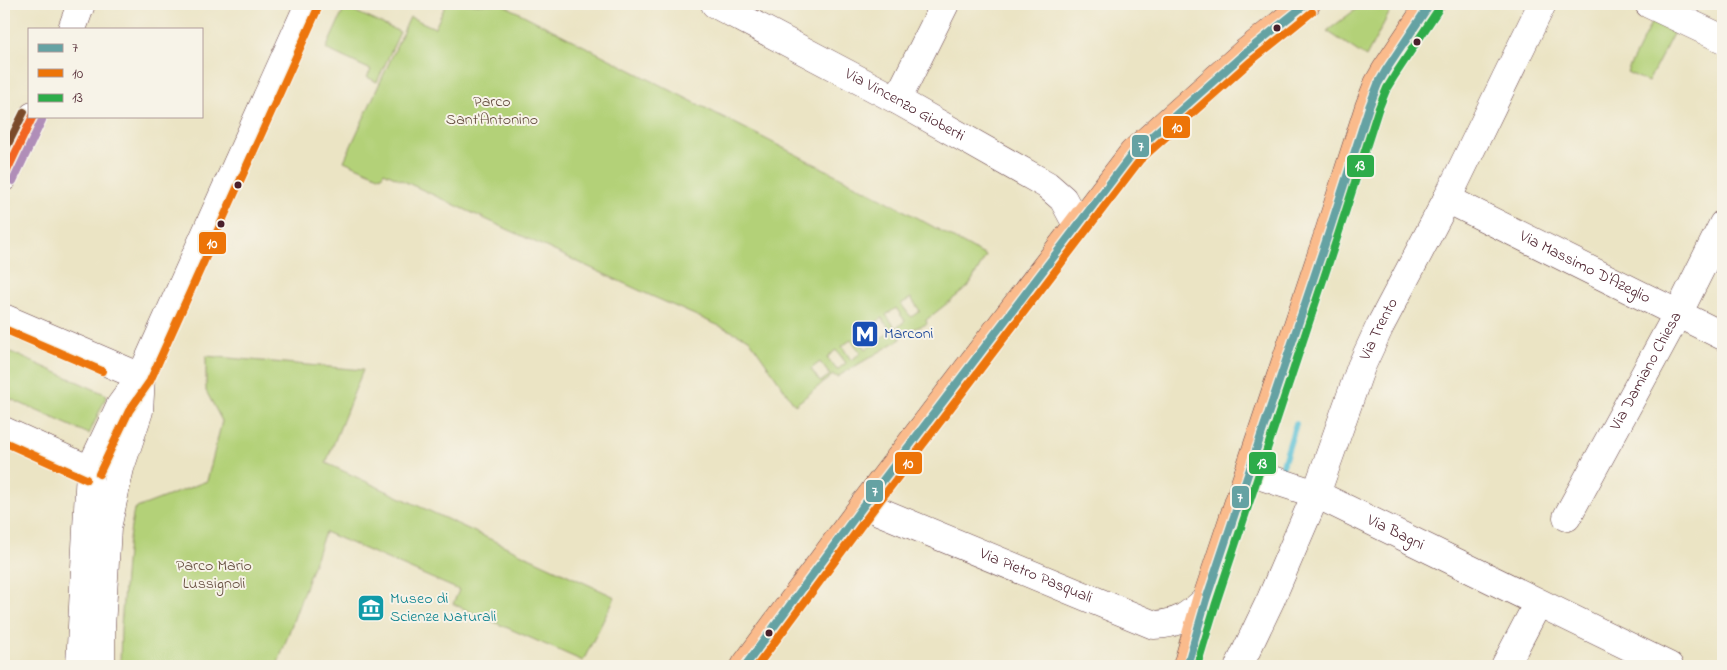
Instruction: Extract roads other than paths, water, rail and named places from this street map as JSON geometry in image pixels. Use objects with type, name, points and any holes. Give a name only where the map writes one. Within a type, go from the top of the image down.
[{"type":"main road","points":[[744,666],[864,505],[1133,153],[1245,53],[1306,4]]},
{"type":"main road","points":[[1408,36],[1419,4]]},
{"type":"main road","points":[[1187,666],[1206,600],[1250,472],[1369,107],[1378,84],[1430,4]]},
{"type":"street","points":[[72,28],[81,4]]},
{"type":"street","points":[[80,666],[90,470],[120,406],[141,377],[309,4]]},
{"type":"street","name":"Via Vincenzo Gioberti","points":[[715,4],[897,100],[1047,185],[1063,199],[1077,225]]},
{"type":"street","points":[[897,100],[946,4]]},
{"type":"street","name":"Via Trento","points":[[1239,666],[1271,599],[1316,494],[1361,367],[1380,326],[1447,199],[1542,4]]},
{"type":"street","points":[[1649,4],[1723,39]]},
{"type":"street","points":[[4,175],[32,118]]},
{"type":"street","name":"Via Massimo D'Azeglio","points":[[1447,199],[1723,336]]},
{"type":"street","name":"Via Damiano Chiesa","points":[[1567,518],[1678,314],[1723,224]]},
{"type":"street","points":[[4,318],[141,377]]},
{"type":"street","points":[[101,666],[101,627],[107,528],[120,468],[139,411],[141,377]]},
{"type":"street","points":[[4,431],[90,470],[110,510]]},
{"type":"street","name":"Via Bagni","points":[[1250,472],[1316,494],[1669,666]]},
{"type":"street","name":"Via Pietro Pasquali","points":[[864,505],[1154,625],[1169,625],[1182,620],[1206,600]]},
{"type":"street","points":[[1505,666],[1538,603]]},
{"type":"waterway","points":[[1282,468],[1296,424]]},
{"type":"place","name":"Marconi","points":[[865,334]]},
{"type":"place","name":"Museo di Scienze Naturali","points":[[371,608]]},
{"type":"park label","name":"Parco Sant'Antonino","points":[[492,111]]},
{"type":"park label","name":"Parco Mario Lussignoli","points":[[214,575]]}]
